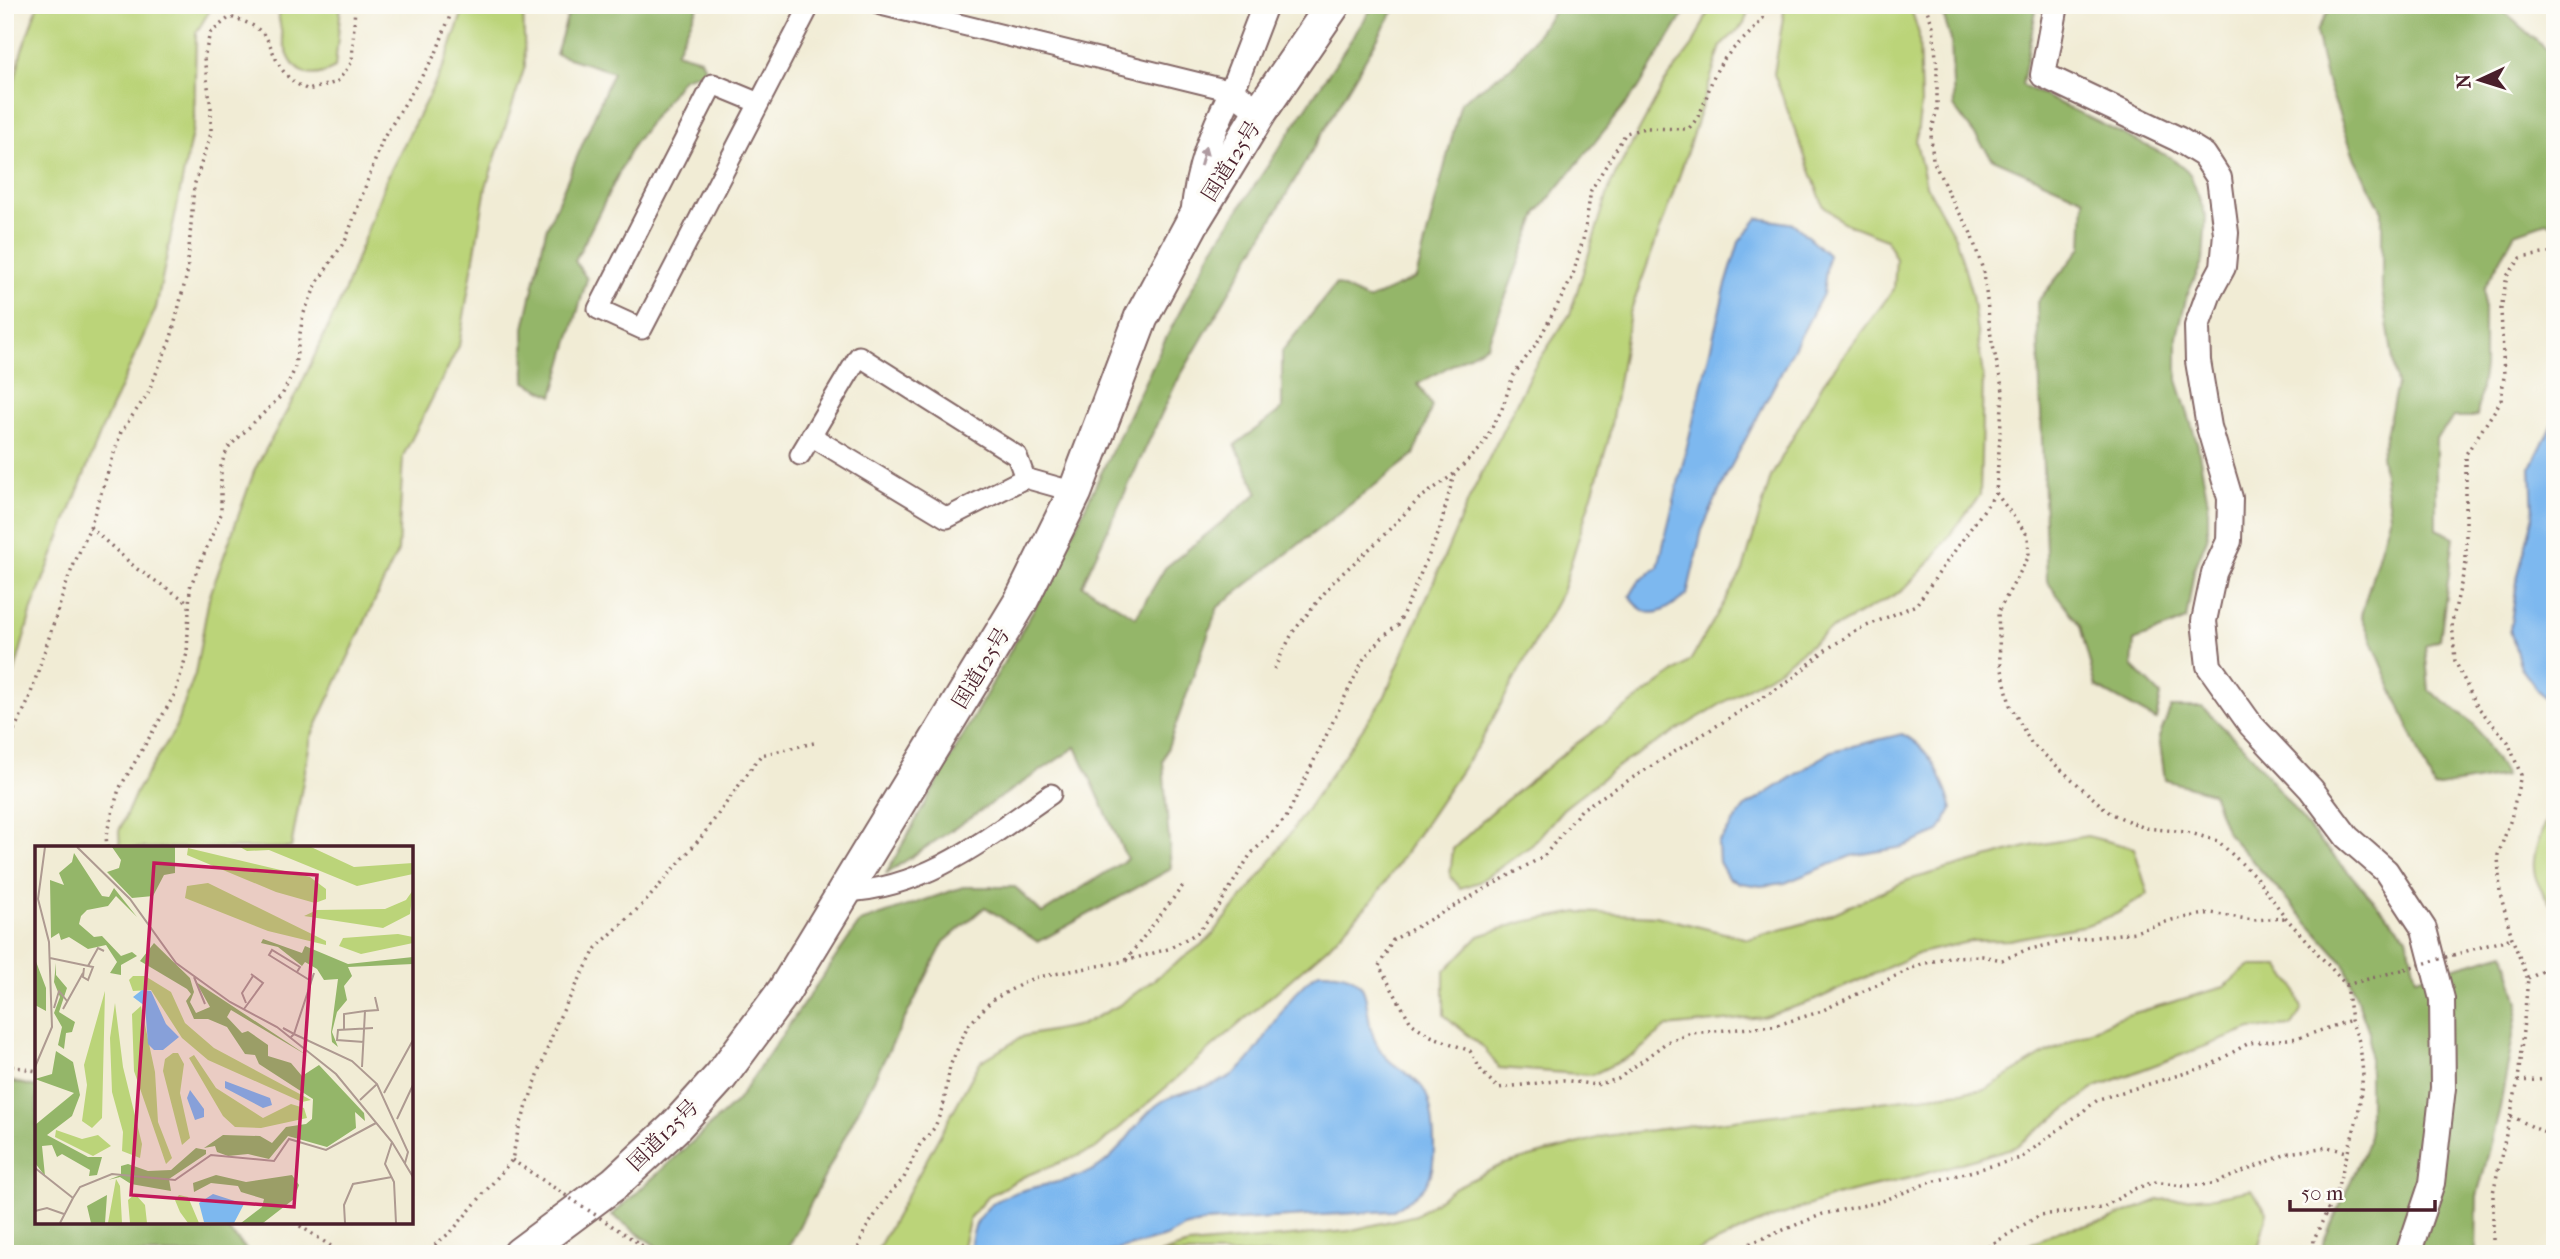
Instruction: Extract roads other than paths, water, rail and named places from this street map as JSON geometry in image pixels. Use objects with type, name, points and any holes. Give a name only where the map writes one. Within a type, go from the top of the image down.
[{"type":"highway","name":"国道125号","points":[[520,1254],[615,1182],[674,1128],[721,1076],[784,991],[1021,601],[1075,492],[1141,318],[1192,223],[1260,112],[1333,5]]},
{"type":"street","points":[[759,103],[713,84],[598,309],[642,329],[810,5]]},
{"type":"street","points":[[881,5],[1232,91],[1260,112]]},
{"type":"street","points":[[1192,223],[1197,180],[1206,145],[1232,91],[1265,5]]},
{"type":"street","points":[[2056,5],[2043,75],[2178,139],[2204,155],[2219,178],[2226,233],[2223,267],[2209,293],[2197,326],[2198,361],[2210,427],[2230,498],[2229,541],[2214,573],[2204,621],[2209,666],[2251,725],[2311,789],[2347,837],[2386,871],[2424,929],[2442,999],[2443,1088],[2432,1183],[2408,1254]]},
{"type":"street","points":[[800,455],[859,356],[1017,456],[1025,478]]},
{"type":"street","points":[[811,436],[947,517],[1025,478],[1075,492]]},
{"type":"street","points":[[845,892],[877,891],[915,879],[962,855],[1051,794]]},
{"type":"water","points":[[1758,218],[1794,224],[1828,255],[1823,294],[1727,474],[1702,530],[1687,595],[1664,610],[1650,613],[1636,605],[1630,596],[1639,581],[1658,567],[1725,288],[1739,242]]},
{"type":"water","points":[[2555,418],[2555,712],[2521,668],[2510,630],[2518,575],[2533,518],[2531,467]]},
{"type":"water","points":[[1902,734],[1921,747],[1944,787],[1952,809],[1939,832],[1903,847],[1851,856],[1785,883],[1761,886],[1728,878],[1719,862],[1718,844],[1744,808],[1832,751]]},
{"type":"water","points":[[1319,972],[1340,973],[1353,978],[1361,986],[1379,1048],[1388,1060],[1422,1087],[1426,1095],[1434,1133],[1433,1161],[1428,1181],[1417,1194],[1392,1211],[1204,1222],[1184,1227],[1166,1237],[1102,1254],[970,1254],[974,1229],[984,1211],[999,1199],[1079,1176],[1098,1167],[1107,1161],[1157,1105],[1178,1094],[1223,1080],[1243,1066],[1296,992]]}]
